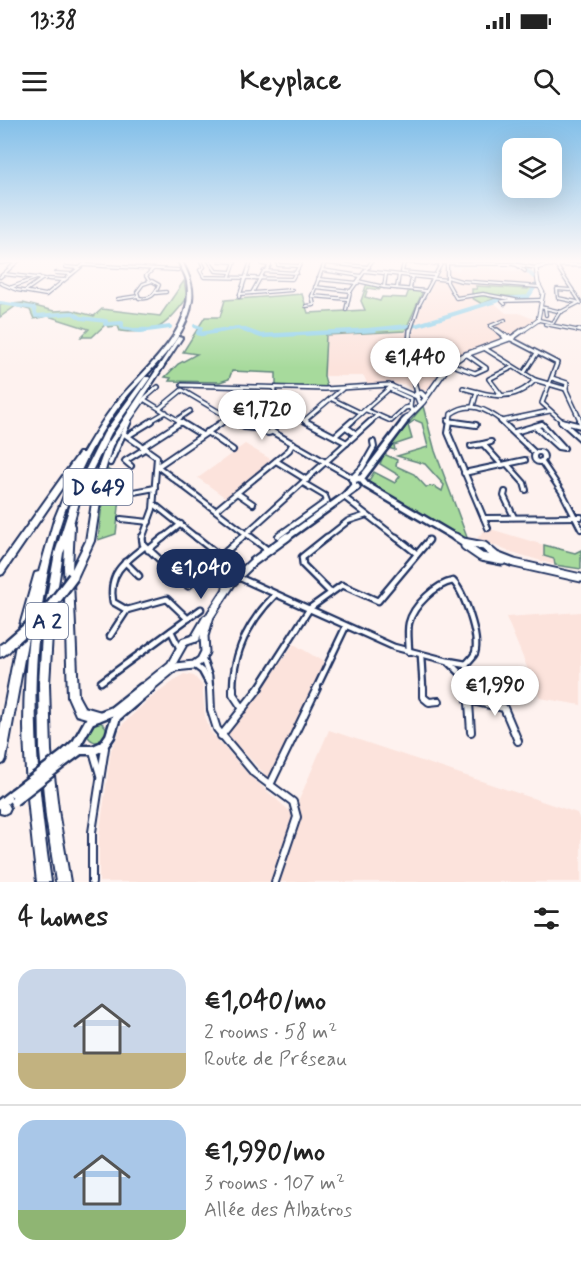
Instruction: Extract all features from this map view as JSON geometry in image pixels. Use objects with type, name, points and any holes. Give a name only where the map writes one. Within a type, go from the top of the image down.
[{"type":"highway","name":"A 2","points":[[44,882],[33,792],[30,694],[38,603],[58,521],[77,472],[109,417],[147,378],[173,340],[187,312],[189,297]]},
{"type":"highway","name":"A 2","points":[[63,882],[46,749],[45,656],[48,609],[57,556],[70,511],[85,473],[110,426],[180,338],[190,318],[196,297]]},
{"type":"highway","name":"D 649","points":[[0,652],[48,610],[74,577],[90,538],[105,454],[147,378]]},
{"type":"highway","name":"D 649","points":[[0,571],[109,417]]},
{"type":"highway","points":[[85,473],[68,540],[72,690],[78,710],[100,716]]},
{"type":"highway","points":[[0,749],[26,622],[44,555],[58,521]]},
{"type":"highway","points":[[0,759],[4,731]]},
{"type":"main road","points":[[5,804],[65,758],[107,742],[112,727],[124,709],[173,669],[184,664],[194,665],[203,657],[210,616],[237,576],[344,497],[412,409],[420,404],[420,395],[430,391],[439,375],[450,364],[466,354],[501,342],[538,321],[541,297]]},
{"type":"main road","points":[[357,482],[476,550],[581,579]]},
{"type":"main road","points":[[476,550],[483,546],[488,554]]},
{"type":"main road","points":[[65,758],[81,736],[86,724],[117,708],[169,667],[179,651],[200,632],[217,598],[230,585]]},
{"type":"main road","points":[[191,639],[204,644]]},
{"type":"main road","points":[[179,651],[184,664]]},
{"type":"main road","points":[[100,716],[110,719],[112,727]]},
{"type":"main road","points":[[81,736],[81,743],[89,750]]},
{"type":"street","points":[[118,299],[152,297]]},
{"type":"street","points":[[306,306],[314,305],[312,297]]},
{"type":"street","points":[[319,297],[348,299],[346,310]]},
{"type":"street","points":[[160,408],[181,387],[340,389],[391,387],[420,395],[408,345],[410,326],[423,297]]},
{"type":"street","points":[[499,297],[540,300]]},
{"type":"street","points":[[558,297],[580,302]]},
{"type":"street","points":[[138,303],[139,298]]},
{"type":"street","points":[[505,304],[502,301],[514,299]]},
{"type":"street","points":[[538,321],[553,323],[562,312],[580,302]]},
{"type":"street","points":[[540,307],[562,312]]},
{"type":"street","points":[[545,308],[546,315]]},
{"type":"street","points":[[504,320],[490,326],[558,364],[542,402],[581,439]]},
{"type":"street","points":[[538,321],[581,331]]},
{"type":"street","points":[[483,348],[535,380],[566,390]]},
{"type":"street","points":[[524,373],[537,352]]},
{"type":"street","points":[[450,364],[475,373],[486,368],[466,354]]},
{"type":"street","points":[[502,396],[489,379],[514,367]]},
{"type":"street","points":[[552,378],[567,383],[566,390],[581,424]]},
{"type":"street","points":[[463,388],[502,396],[520,395],[535,380]]},
{"type":"street","points":[[357,382],[358,388]]},
{"type":"street","points":[[337,383],[340,389]]},
{"type":"street","points":[[110,463],[123,434],[145,400],[158,387]]},
{"type":"street","points":[[181,387],[247,428],[270,428],[357,482],[374,447],[373,442]]},
{"type":"street","points":[[366,410],[391,421],[405,408],[412,409],[411,399],[391,387]]},
{"type":"street","points":[[335,436],[391,387]]},
{"type":"street","points":[[270,428],[276,389]]},
{"type":"street","points":[[305,420],[332,399],[340,389]]},
{"type":"street","points":[[473,406],[477,392]]},
{"type":"street","points":[[332,399],[361,413]]},
{"type":"street","points":[[145,400],[202,435]]},
{"type":"street","points":[[273,404],[347,443]]},
{"type":"street","points":[[157,466],[247,405]]},
{"type":"street","points":[[488,528],[448,432],[448,421],[455,410],[473,406],[488,411],[501,421],[514,433],[531,457],[541,461],[578,517],[581,529]]},
{"type":"street","points":[[501,421],[549,410]]},
{"type":"street","points":[[131,466],[125,461],[190,411]]},
{"type":"street","points":[[129,435],[166,412]]},
{"type":"street","points":[[123,434],[129,435],[157,456],[154,504],[142,538],[146,549],[186,585],[193,583],[378,416]]},
{"type":"street","points":[[448,421],[476,425]]},
{"type":"street","points":[[560,421],[581,424]]},
{"type":"street","points":[[514,433],[535,426],[542,424],[564,447],[558,447],[535,426]]},
{"type":"street","points":[[346,427],[356,434]]},
{"type":"street","points":[[207,432],[233,450]]},
{"type":"street","points":[[471,446],[490,442]]},
{"type":"street","points":[[216,510],[289,450],[292,443]]},
{"type":"street","points":[[483,444],[502,465]]},
{"type":"street","points":[[464,473],[544,456],[545,460],[541,461]]},
{"type":"street","points":[[276,461],[325,496],[327,501],[278,536]]},
{"type":"street","points":[[507,464],[523,482],[526,490]]},
{"type":"street","points":[[157,466],[269,551]]},
{"type":"street","points":[[129,493],[155,488]]},
{"type":"street","points":[[505,492],[504,496],[514,517]]},
{"type":"street","points":[[237,493],[253,504]]},
{"type":"street","points":[[344,497],[416,554]]},
{"type":"street","points":[[154,504],[222,557]]},
{"type":"street","points":[[330,592],[303,565],[302,557],[347,522],[367,515]]},
{"type":"street","points":[[484,518],[578,517]]},
{"type":"street","points":[[121,519],[148,522]]},
{"type":"street","points":[[127,610],[112,602],[110,582],[114,572],[181,524]]},
{"type":"street","points":[[221,736],[273,670],[309,610],[341,586],[347,586],[371,601],[378,601],[394,585],[429,540]]},
{"type":"street","points":[[125,562],[139,576]]},
{"type":"street","points":[[237,576],[275,595],[409,652],[466,664]]},
{"type":"street","points":[[409,652],[409,623],[412,615],[441,584],[451,581],[458,584],[463,592],[475,645],[473,655],[466,664],[471,732]]},
{"type":"street","points":[[243,709],[233,696],[233,672],[237,652],[259,611],[275,595]]},
{"type":"street","points":[[110,636],[127,610],[166,599],[188,619]]},
{"type":"street","points":[[101,682],[173,633],[201,609]]},
{"type":"street","points":[[270,785],[346,626]]},
{"type":"street","points":[[173,633],[191,639]]},
{"type":"street","points":[[173,633],[179,651]]},
{"type":"street","points":[[421,655],[423,698],[429,702],[439,701]]},
{"type":"street","points":[[203,657],[210,687],[212,715],[221,736],[254,773],[294,802],[297,813],[274,882]]},
{"type":"street","points":[[448,661],[466,679]]},
{"type":"street","points":[[194,665],[203,672],[210,687]]},
{"type":"street","points":[[468,700],[504,708],[518,741]]},
{"type":"street","points":[[92,882],[92,832],[107,742]]},
{"type":"street","points":[[89,750],[98,760],[100,783]]},
{"type":"shaded area","points":[[427,297],[514,297],[499,298],[493,302],[506,313],[519,313],[536,320],[519,332],[490,344],[456,357],[438,359],[444,368],[428,391],[410,388],[404,384],[368,386],[364,376],[324,376],[326,335],[414,331],[416,316]]},
{"type":"shaded area","points":[[245,444],[272,460],[226,498],[198,478]]},
{"type":"shaded area","points":[[487,528],[544,545],[544,556],[554,559],[555,565],[505,550],[477,538]]},
{"type":"shaded area","points":[[581,612],[581,705],[540,698],[506,617]]},
{"type":"shaded area","points":[[294,644],[327,664],[270,780],[228,735]]},
{"type":"shaded area","points":[[184,674],[194,676],[202,685],[205,716],[210,731],[249,775],[293,814],[329,730],[577,813],[581,823],[581,882],[99,882],[99,838],[111,750],[123,724],[148,700]]},
{"type":"green space","points":[[173,297],[187,297],[173,316],[159,327],[143,332],[132,332],[120,331],[118,326],[108,327],[106,324],[92,337],[81,337],[89,329],[48,316],[34,319],[30,310],[16,306],[0,317],[0,305],[23,303],[54,311],[71,310],[94,316],[102,309],[160,316]]},
{"type":"green space","points":[[303,297],[308,313],[365,310],[361,301],[362,297],[380,301],[382,297],[420,297],[405,331],[326,335],[324,376],[327,388],[276,387],[276,373],[232,371],[229,379],[220,382],[169,381],[171,378],[165,377],[178,364],[197,354],[183,352],[205,317],[220,317],[225,300]]},
{"type":"green space","points":[[472,297],[499,297],[482,304]]},
{"type":"green space","points":[[423,406],[435,451],[468,540],[465,541],[372,488],[368,482],[374,472],[395,483],[400,476],[380,464],[384,454],[397,460],[396,466],[414,474],[426,487],[434,486],[442,491],[444,485],[425,464],[397,456],[428,447],[422,423],[415,420],[408,425],[412,439],[394,445],[395,450],[388,448]]},
{"type":"green space","points":[[106,468],[122,480],[116,534],[98,540]]},
{"type":"green space","points":[[544,545],[575,553],[581,550],[581,569],[555,565],[554,559],[544,556]]},
{"type":"green space","points":[[97,722],[104,725],[107,732],[104,739],[97,742],[90,739],[87,732],[90,725]]},
{"type":"waterway","points":[[358,331],[418,325],[502,299],[528,297]]},
{"type":"waterway","points":[[0,303],[34,308],[36,316],[73,313],[81,318],[106,321],[105,324],[122,323],[122,328],[140,331],[170,327]]},
{"type":"waterway","points":[[195,326],[201,328],[200,330]]},
{"type":"waterway","points":[[214,332],[238,328],[249,332]]},
{"type":"waterway","points":[[135,330],[147,330]]},
{"type":"waterway","points":[[200,330],[198,333],[201,334],[223,330]]},
{"type":"waterway","points":[[245,330],[261,336],[358,331]]},
{"type":"waterway","points":[[358,331],[375,330]]},
{"type":"waterway","points":[[347,332],[358,331]]}]
